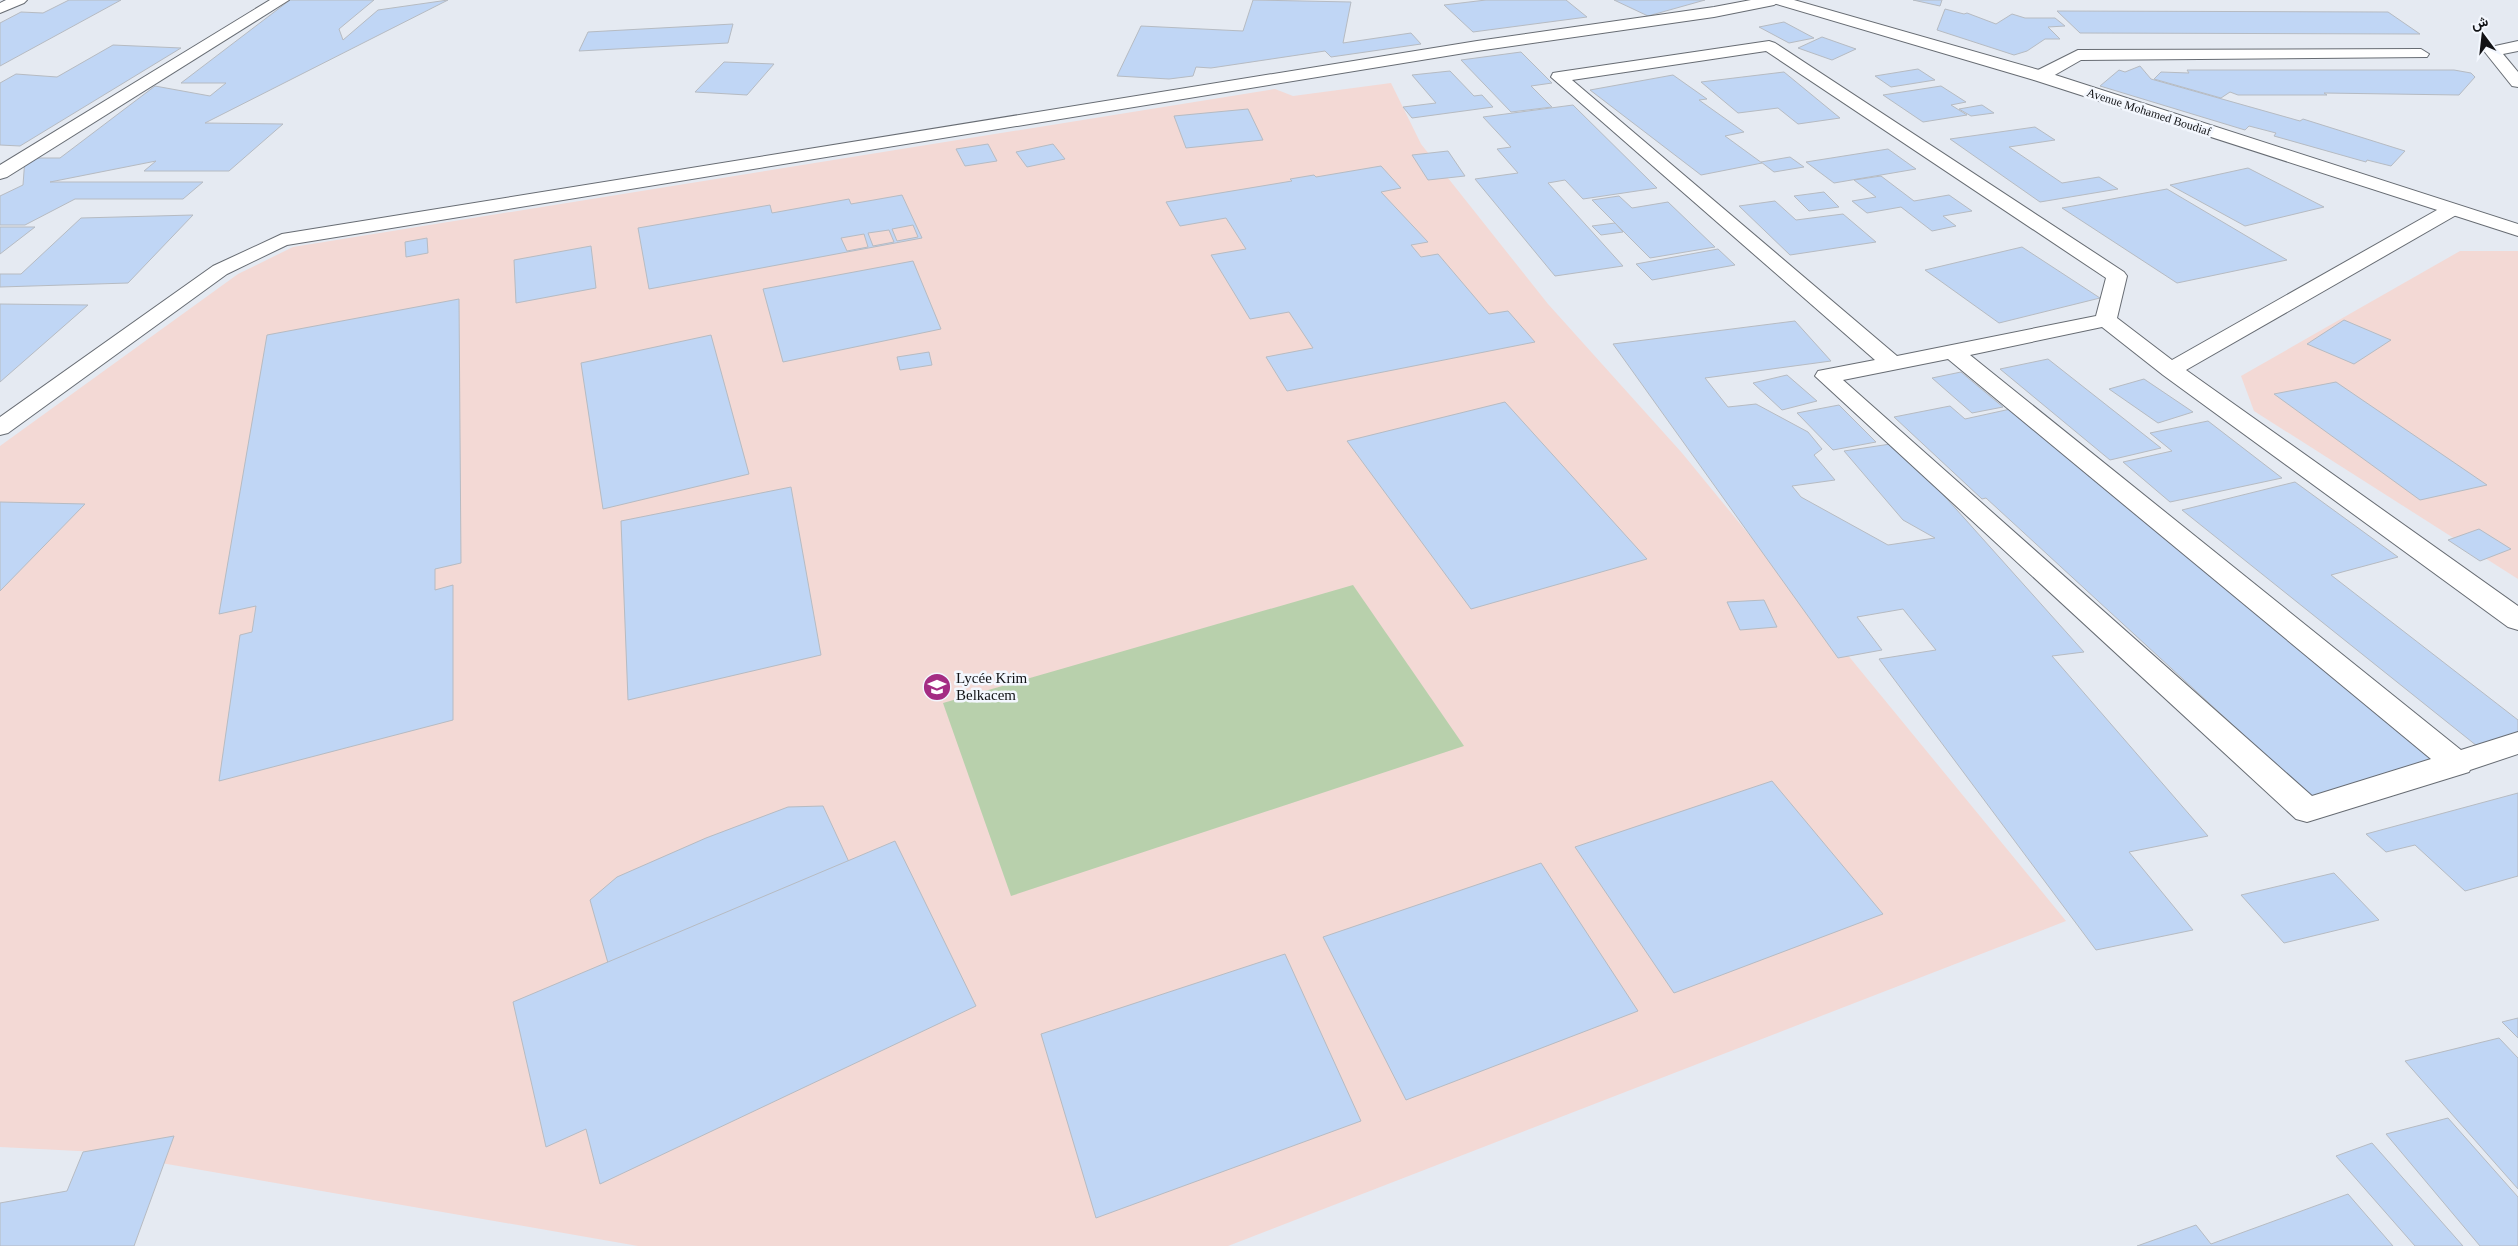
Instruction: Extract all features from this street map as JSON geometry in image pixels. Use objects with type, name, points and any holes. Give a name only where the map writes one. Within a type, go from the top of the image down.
[{"type":"street","points":[[0,8],[19,0]]},
{"type":"street","points":[[0,173],[281,0]]},
{"type":"street","points":[[0,428],[220,270],[282,240],[1448,51],[1714,12],[1776,0]]},
{"type":"street","name":"Avenue Mohamed Boudiaf","points":[[1776,0],[2040,76],[2451,210],[2518,230]]},
{"type":"street","points":[[1892,364],[1559,77],[1769,46],[2116,276],[2106,320]]},
{"type":"street","points":[[2518,46],[2492,51],[2518,82]]},
{"type":"street","points":[[2040,76],[2078,55],[2421,54]]},
{"type":"street","points":[[2171,370],[2451,210]]},
{"type":"street","points":[[2518,620],[2171,370],[2106,320],[1826,376],[2307,810],[2458,764],[2518,743]]},
{"type":"street","points":[[1952,351],[2458,764]]},
{"type":"shaded area","name":"Lycée Krim Belkacem","points":[[1391,83],[1421,144],[1548,304],[1682,453],[2066,921],[1228,1246],[638,1246],[98,1152],[0,1147],[0,446],[238,274],[293,247],[1275,89],[1293,96]]},
{"type":"shaded area","points":[[2460,251],[2518,251],[2518,579],[2254,411],[2241,376]]},
{"type":"green space","points":[[1353,585],[1464,746],[1011,896],[943,703]]},
{"type":"building","points":[[69,0],[121,0],[0,66],[0,23],[21,12],[43,13]]},
{"type":"building","points":[[290,0],[374,0],[339,29],[343,40],[378,10],[448,0],[205,123],[283,124],[229,171],[144,171],[156,161],[50,182],[203,182],[183,199],[75,199],[25,225],[0,225],[0,196],[23,185],[25,158],[60,158],[155,86],[210,96],[226,83],[181,83]]},
{"type":"building","points":[[1253,0],[1351,2],[1343,43],[1411,33],[1421,44],[1331,57],[1325,51],[1211,68],[1196,67],[1193,76],[1169,79],[1117,76],[1141,26],[1243,31]]},
{"type":"building","points":[[1486,0],[1566,0],[1587,17],[1473,32],[1444,5]]},
{"type":"building","points":[[1614,0],[1705,0],[1648,16]]},
{"type":"building","points":[[1913,0],[1942,0],[1940,6]]},
{"type":"building","points":[[1945,9],[1964,14],[1967,13],[1996,24],[2012,14],[2025,18],[2055,18],[2065,26],[2048,27],[2060,39],[2045,39],[2027,51],[2014,55],[1937,30]]},
{"type":"building","points":[[2057,11],[2388,12],[2420,34],[2080,33]]},
{"type":"building","points":[[1784,22],[1814,38],[1789,43],[1759,27]]},
{"type":"building","points":[[733,24],[728,43],[579,51],[588,32]]},
{"type":"building","points":[[1822,37],[1856,49],[1832,60],[1798,48]]},
{"type":"building","points":[[113,45],[181,48],[20,146],[0,145],[0,83],[16,74],[57,77]]},
{"type":"building","points":[[1521,52],[1552,83],[1531,86],[1552,107],[1511,112],[1461,60]]},
{"type":"building","points":[[724,62],[774,64],[747,95],[695,92]]},
{"type":"building","points":[[2140,66],[2151,79],[2300,121],[2303,119],[2405,151],[2391,166],[2367,160],[2366,162],[2274,136],[2276,133],[2249,126],[2245,130],[2100,86],[2119,70],[2125,72]]},
{"type":"building","points":[[1918,69],[1935,80],[1891,87],[1875,76]]},
{"type":"building","points":[[2187,70],[2454,70],[2471,73],[2475,77],[2459,95],[2324,93],[2327,95],[2238,95],[2230,92],[2221,98],[2154,79],[2161,72],[2189,73]]},
{"type":"building","points":[[1450,71],[1474,96],[1482,95],[1493,107],[1412,118],[1403,107],[1436,103],[1412,75]]},
{"type":"building","points":[[1784,72],[1840,118],[1798,124],[1778,108],[1738,113],[1701,82]]},
{"type":"building","points":[[1673,75],[1707,99],[1699,100],[1744,132],[1725,136],[1762,163],[1701,175],[1590,90]]},
{"type":"building","points":[[1941,86],[1966,102],[1951,105],[1967,115],[1923,122],[1883,95]]},
{"type":"building","points":[[1573,105],[1657,188],[1583,199],[1565,180],[1548,183],[1623,266],[1555,276],[1475,179],[1518,173],[1497,149],[1511,147],[1483,117]]},
{"type":"building","points":[[1982,105],[1994,113],[1971,116],[1959,109]]},
{"type":"building","points":[[1248,109],[1263,140],[1186,148],[1174,116]]},
{"type":"building","points":[[2035,127],[2055,140],[2009,147],[2062,183],[2099,177],[2118,189],[2040,202],[1950,139]]},
{"type":"building","points":[[988,144],[997,161],[965,166],[956,149]]},
{"type":"building","points":[[1053,144],[1065,159],[1027,167],[1016,152]]},
{"type":"building","points":[[1888,149],[1916,169],[1834,183],[1806,162]]},
{"type":"building","points":[[1448,151],[1465,176],[1428,180],[1412,155]]},
{"type":"building","points":[[1790,157],[1804,167],[1774,172],[1761,162]]},
{"type":"building","points":[[1381,166],[1401,188],[1381,192],[1428,242],[1411,245],[1421,257],[1438,254],[1489,314],[1508,311],[1535,342],[1287,391],[1266,357],[1313,348],[1289,312],[1250,319],[1211,255],[1246,249],[1226,218],[1180,226],[1166,202],[1292,181],[1290,179],[1314,175],[1316,177]]},
{"type":"building","points":[[2248,168],[2324,207],[2245,226],[2170,185]]},
{"type":"building","points":[[1881,176],[1914,201],[1949,195],[1972,211],[1943,216],[1956,226],[1932,231],[1901,207],[1867,213],[1852,201],[1876,197],[1854,180]]},
{"type":"building","points":[[2167,189],[2287,260],[2177,283],[2062,208]]},
{"type":"building","points":[[1824,192],[1839,207],[1809,211],[1794,196]]},
{"type":"building","points":[[902,195],[922,238],[649,289],[638,228],[770,205],[772,213],[849,199],[851,204]],"holes":[[[913,225],[918,237],[897,241],[892,229]],[[889,230],[894,242],[873,246],[868,233]],[[864,234],[868,247],[847,251],[841,238]]]},
{"type":"building","points":[[1619,196],[1632,208],[1668,202],[1715,247],[1650,258],[1592,200]]},
{"type":"building","points":[[1775,201],[1796,220],[1843,214],[1876,242],[1790,255],[1739,206]]},
{"type":"building","points":[[193,215],[128,283],[0,287],[0,274],[21,274],[81,218]]},
{"type":"building","points":[[1615,223],[1623,232],[1601,235],[1592,226]]},
{"type":"building","points":[[0,227],[35,227],[0,254]]},
{"type":"building","points":[[427,238],[428,253],[406,257],[405,242]]},
{"type":"building","points":[[591,246],[596,288],[516,303],[514,260]]},
{"type":"building","points":[[2022,247],[2100,298],[1999,323],[1925,270]]},
{"type":"building","points":[[1718,249],[1735,265],[1652,280],[1636,264]]},
{"type":"building","points":[[913,261],[941,329],[783,362],[763,289]]},
{"type":"building","points":[[459,299],[461,563],[435,569],[435,590],[453,585],[453,720],[219,781],[240,635],[252,632],[256,606],[219,614],[267,335]]},
{"type":"building","points":[[0,304],[88,305],[0,382]]},
{"type":"building","points":[[2344,320],[2391,340],[2354,364],[2307,344]]},
{"type":"building","points":[[1795,321],[1831,361],[1705,378],[1728,407],[1756,404],[1808,432],[1822,449],[1814,455],[1835,480],[1792,486],[1801,497],[1888,545],[1935,538],[1903,520],[1844,451],[1897,443],[2084,652],[2052,656],[2208,836],[2129,852],[2193,930],[2096,950],[1879,659],[1936,650],[1903,609],[1857,617],[1882,650],[1838,658],[1613,344]]},
{"type":"building","points":[[711,335],[749,474],[603,509],[581,363]]},
{"type":"building","points":[[929,352],[932,365],[900,370],[897,357]]},
{"type":"building","points":[[2048,359],[2161,448],[2110,460],[2000,369]]},
{"type":"building","points":[[1961,372],[2003,407],[1972,413],[1932,378]]},
{"type":"building","points":[[1787,375],[1817,401],[1782,410],[1753,383]]},
{"type":"building","points":[[2144,379],[2193,412],[2158,423],[2109,389]]},
{"type":"building","points":[[2336,382],[2487,485],[2420,500],[2274,394]]},
{"type":"building","points":[[1505,402],[1647,559],[1471,609],[1347,441]]},
{"type":"building","points":[[1839,405],[1876,442],[1833,450],[1797,413]]},
{"type":"building","points":[[1950,406],[1965,419],[2015,408],[2445,767],[2320,805],[1986,498],[1982,499],[1894,417]]},
{"type":"building","points":[[2208,421],[2282,478],[2170,502],[2123,462],[2172,451],[2150,433]]},
{"type":"building","points":[[2295,482],[2398,557],[2331,575],[2518,720],[2518,738],[2482,750],[2182,510]]},
{"type":"building","points":[[791,487],[821,655],[628,700],[621,521]]},
{"type":"building","points":[[0,502],[85,504],[0,591]]},
{"type":"building","points":[[2479,529],[2511,549],[2480,561],[2448,540]]},
{"type":"building","points":[[1764,600],[1777,627],[1740,630],[1727,602]]},
{"type":"building","points":[[1772,781],[1883,914],[1674,993],[1575,847]]},
{"type":"building","points":[[2518,793],[2518,876],[2465,891],[2415,845],[2386,852],[2366,834]]},
{"type":"building","points":[[823,806],[849,862],[608,963],[590,900],[617,877],[706,838],[788,807]]},
{"type":"building","points":[[895,841],[976,1006],[600,1184],[586,1129],[546,1147],[513,1002]]},
{"type":"building","points":[[1541,863],[1638,1011],[1406,1100],[1323,937]]},
{"type":"building","points":[[2334,873],[2379,920],[2284,943],[2241,895]]},
{"type":"building","points":[[1285,954],[1361,1121],[1096,1218],[1041,1034]]},
{"type":"building","points":[[2518,1018],[2518,1038],[2502,1022]]},
{"type":"building","points":[[2499,1038],[2518,1058],[2518,1189],[2405,1061]]},
{"type":"building","points":[[2448,1118],[2518,1197],[2518,1246],[2480,1246],[2386,1134]]},
{"type":"building","points":[[174,1136],[134,1246],[0,1246],[0,1203],[67,1191],[83,1152]]},
{"type":"building","points":[[2372,1143],[2463,1246],[2415,1246],[2336,1156]]},
{"type":"building","points":[[2348,1194],[2393,1246],[2137,1246],[2196,1225],[2211,1244]]},
{"type":"place","name":"Lycée Krim Belkacem","points":[[937,687]]}]
